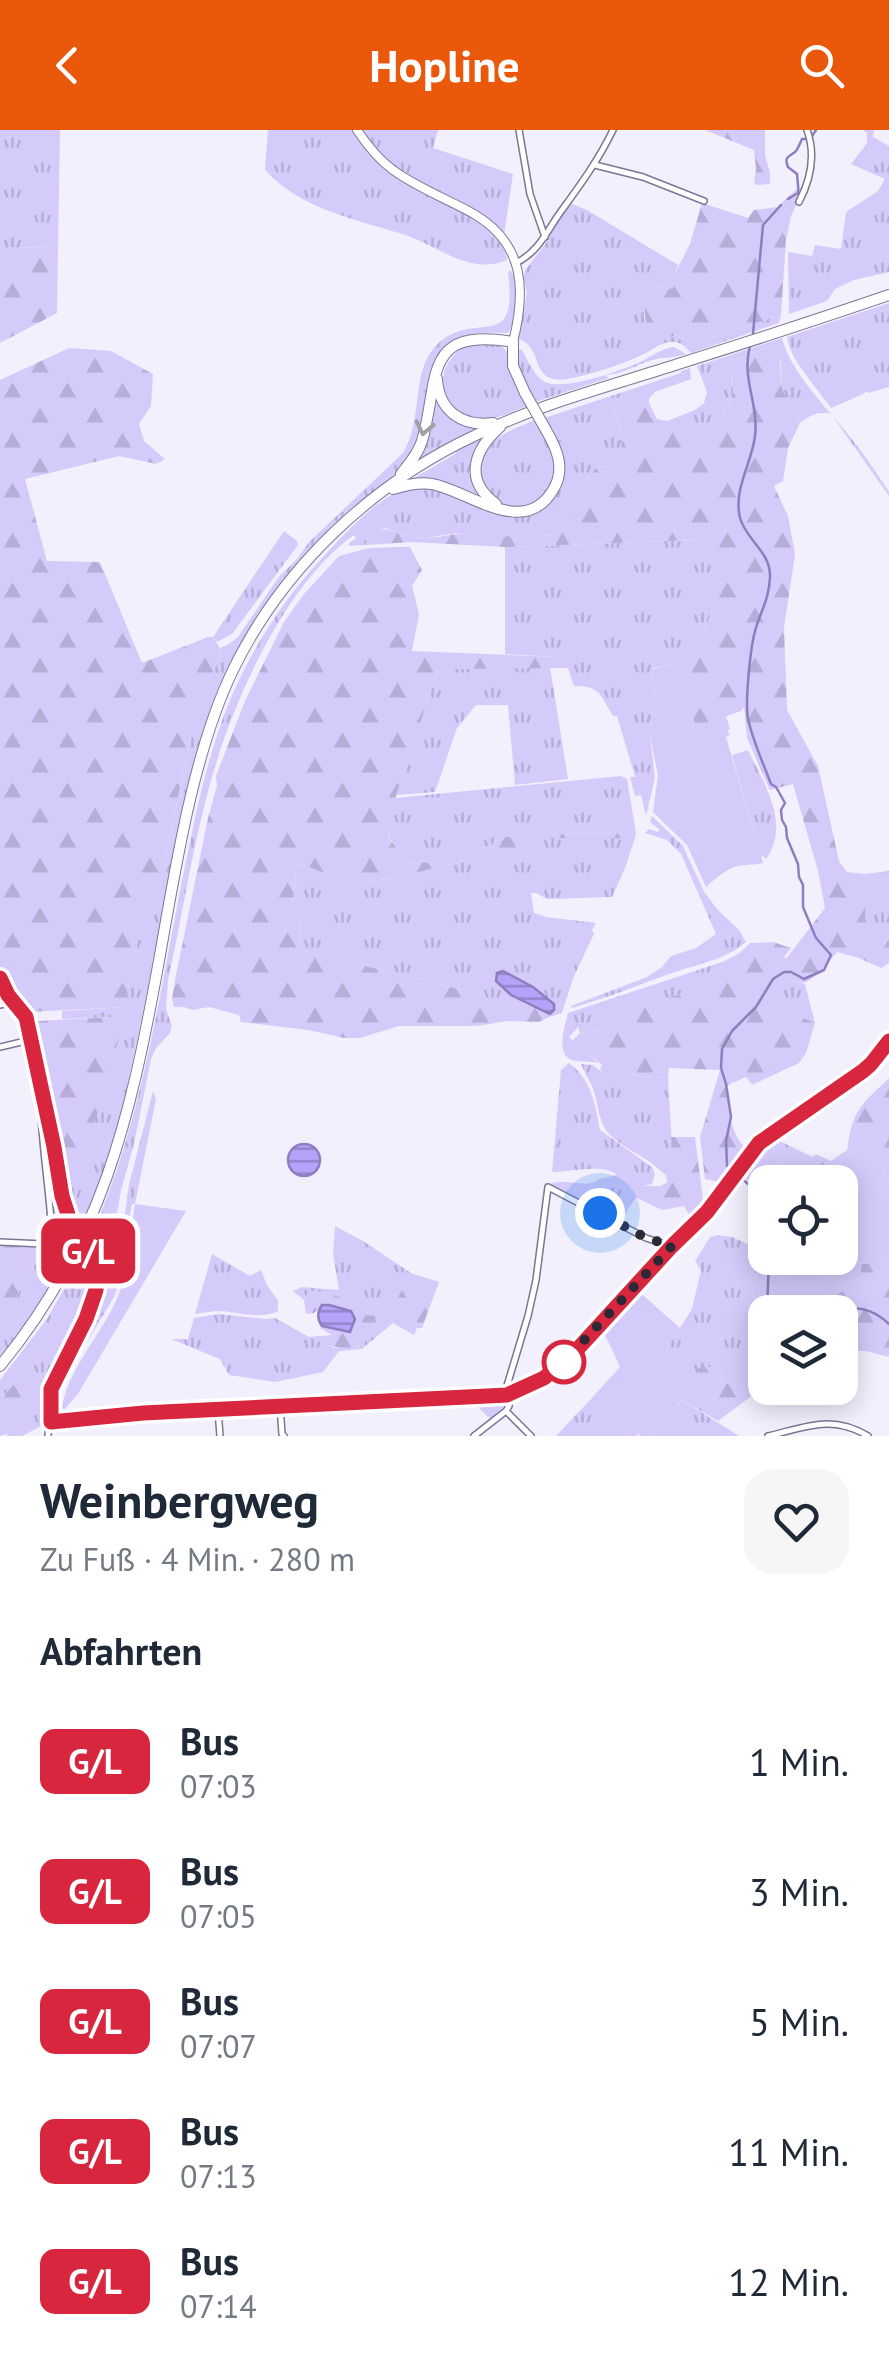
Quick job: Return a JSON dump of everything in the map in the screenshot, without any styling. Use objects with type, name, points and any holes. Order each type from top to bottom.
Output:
[{"type":"highway","points":[[0,1366],[56,1288],[92,1217],[116,1153],[129,1110],[197,777],[222,696],[245,646],[293,576],[330,536],[378,495],[456,444],[509,420],[889,296]]},
{"type":"highway","points":[[378,495],[401,486],[425,483],[507,511],[533,508],[546,500],[555,488],[560,461],[513,366],[513,342],[467,340],[454,346],[440,362],[420,447],[390,486]]},
{"type":"highway","points":[[440,362],[438,390],[451,413],[477,424],[509,420]]},
{"type":"highway","points":[[507,511],[483,494],[475,470],[482,446],[509,420]]},
{"type":"street","points":[[356,130],[394,171],[474,214],[502,238],[516,263],[522,294],[513,342]]},
{"type":"street","points":[[520,130],[530,194],[544,237]]},
{"type":"street","points":[[516,263],[532,254],[595,165],[613,130]]},
{"type":"street","points":[[800,202],[812,165],[808,130]]},
{"type":"street","points":[[595,165],[643,177],[704,201]]},
{"type":"street","points":[[0,978],[26,1017],[62,1196],[72,1227],[96,1268],[96,1290],[86,1319],[51,1389],[48,1436]]},
{"type":"street","points":[[0,1005],[14,1002]]},
{"type":"street","points":[[0,1046],[30,1040]]},
{"type":"street","points":[[51,1422],[143,1413],[507,1395],[544,1378],[574,1353],[707,1212],[759,1143],[863,1071],[889,1041]]},
{"type":"street","points":[[0,1242],[44,1244],[52,1233],[41,1114],[47,1110]]},
{"type":"street","points":[[477,1435],[508,1406],[506,1388],[536,1280],[548,1187],[646,1238],[672,1246]]},
{"type":"street","points":[[280,1406],[284,1436]]},
{"type":"street","points":[[218,1409],[220,1436]]},
{"type":"street","points":[[506,1411],[531,1436]]},
{"type":"street","points":[[768,1436],[826,1423],[846,1426],[868,1436]]},
{"type":"green space","points":[[0,130],[60,130],[58,247],[0,248]]},
{"type":"green space","points":[[268,130],[352,130],[372,154],[490,231],[507,260],[494,264],[468,262],[405,235],[330,212],[295,195],[265,170]]},
{"type":"green space","points":[[360,130],[438,130],[433,148],[513,174],[504,235],[468,206],[398,170]]},
{"type":"green space","points":[[705,130],[765,130],[770,184],[754,183],[754,150]]},
{"type":"green space","points":[[863,130],[874,130],[873,137],[889,146],[889,272],[854,280],[835,289],[827,301],[789,314],[788,252],[812,256],[815,245],[841,249],[846,212],[878,191],[885,179],[851,164],[867,143]]},
{"type":"green space","points":[[806,185],[791,216],[786,240],[781,315],[693,343],[675,335],[656,342],[647,326],[642,293],[646,285],[674,289],[674,275],[690,244],[702,203],[748,218],[754,210],[777,207]]},
{"type":"green space","points":[[570,203],[678,265],[674,289],[647,285],[644,317],[669,336],[693,343],[781,315],[779,323],[691,353],[680,343],[667,342],[595,372],[567,379],[547,376],[532,349],[518,339],[527,293],[523,276]]},
{"type":"green space","points":[[58,247],[57,313],[0,343],[0,248]]},
{"type":"green space","points":[[510,270],[517,285],[518,302],[508,333],[465,336],[444,349],[431,374],[421,431],[410,457],[336,522],[284,579],[254,621],[218,690],[199,748],[122,1111],[100,1183],[80,1230],[64,1188],[51,1108],[55,1113],[110,1017],[62,1019],[62,1011],[124,1007],[147,897],[160,888],[188,747],[204,693],[222,652],[220,648],[238,637],[278,578],[309,542],[403,453],[413,427],[427,359],[449,336],[499,323],[506,315],[510,299]]},
{"type":"green space","points":[[889,303],[889,387],[863,394],[852,377],[818,391],[795,358],[787,337]]},
{"type":"green space","points":[[782,338],[794,366],[831,414],[815,414],[800,423],[782,389],[781,363],[771,346],[731,362],[732,392],[711,432],[690,436],[667,421],[704,403],[707,392],[697,366]]},
{"type":"green space","points":[[479,343],[502,346],[507,352],[509,370],[527,406],[481,420],[465,417],[453,409],[443,384],[445,371],[451,358]]},
{"type":"green space","points":[[770,346],[779,350],[782,389],[800,423],[788,448],[783,481],[774,486],[788,516],[795,554],[784,628],[787,710],[818,766],[839,861],[847,872],[865,874],[865,918],[873,944],[889,940],[889,963],[881,968],[837,952],[821,972],[805,983],[782,978],[765,1001],[815,1023],[799,1063],[752,1085],[746,1077],[726,1086],[733,1129],[748,1152],[727,1184],[705,1179],[700,1137],[720,1070],[669,1068],[668,1078],[603,1073],[602,1065],[572,1041],[580,1033],[601,1031],[633,1008],[724,978],[725,961],[750,943],[773,942],[791,948],[786,959],[825,908],[793,784],[770,790],[747,738],[744,707],[696,727],[655,688],[651,675],[654,669],[683,660],[696,649],[726,567],[716,553],[695,540],[505,547],[412,542],[366,545],[369,533],[381,529],[420,538],[468,533],[526,537],[558,532],[570,523],[578,507],[582,483],[597,467],[617,466],[621,442],[612,401],[636,395],[649,403],[657,419],[690,436],[711,432],[732,393],[731,362]]},
{"type":"green space","points":[[69,348],[111,351],[153,374],[151,406],[139,424],[144,441],[165,459],[156,464],[119,456],[25,479],[47,561],[100,562],[142,663],[208,637],[213,637],[222,652],[204,693],[188,747],[160,888],[147,898],[124,1007],[30,1012],[12,996],[0,973],[0,380]]},
{"type":"green space","points":[[669,348],[686,354],[653,360],[605,375]]},
{"type":"green space","points":[[518,349],[545,382],[565,384],[605,375],[609,378],[535,402],[517,366]]},
{"type":"green space","points":[[690,368],[691,379],[655,392],[649,403],[636,395],[612,401],[621,442],[617,466],[597,467],[582,483],[581,504],[571,524],[559,532],[535,539],[455,533],[427,538],[385,528],[369,533],[366,545],[350,546],[354,535],[329,556],[285,612],[249,679],[212,777],[168,980],[166,1009],[172,1026],[151,1059],[112,1236],[95,1249],[88,1243],[121,1158],[133,1114],[207,770],[230,700],[271,623],[332,547],[391,495],[428,488],[525,514],[562,476],[544,418]]},
{"type":"green space","points":[[852,377],[863,394],[831,408],[818,391]]},
{"type":"green space","points":[[434,390],[438,401],[479,428],[415,463]]},
{"type":"green space","points":[[832,415],[866,458],[889,496]]},
{"type":"green space","points":[[535,420],[554,463],[552,484],[546,494],[531,504],[504,505],[483,483],[481,459],[493,442]]},
{"type":"green space","points":[[487,434],[474,452],[472,467],[487,501],[430,479],[414,478],[458,449]]},
{"type":"green space","points":[[284,531],[298,545],[232,634],[217,642],[213,637]]},
{"type":"green space","points":[[695,540],[716,553],[727,568],[693,654],[680,662],[654,668],[651,675],[655,688],[650,737],[655,778],[646,816],[641,795],[635,796],[630,777],[635,777],[617,716],[613,716],[599,693],[589,687],[574,686],[568,668],[573,666],[556,657],[505,654],[505,547]]},
{"type":"green space","points":[[410,547],[422,570],[412,586],[419,614],[412,651],[556,657],[574,661],[574,666],[438,669],[396,796],[388,837],[409,864],[440,861],[491,845],[500,838],[532,834],[636,833],[635,838],[533,838],[533,844],[390,879],[351,884],[301,864],[296,866],[293,904],[301,910],[300,950],[484,995],[494,1009],[525,1003],[550,1014],[549,1017],[539,1022],[476,1026],[399,1026],[360,1038],[344,1038],[241,1022],[239,1015],[209,1007],[174,1007],[175,980],[216,776],[245,701],[284,622],[339,556],[369,548]]},
{"type":"green space","points":[[550,667],[568,779],[515,785],[508,705],[476,705],[457,728],[435,792],[396,795],[438,669]]},
{"type":"green space","points":[[662,676],[683,681],[696,727],[726,716],[730,735],[726,737],[763,863],[734,867],[706,887],[687,845],[653,812],[658,775],[650,737],[655,688],[659,688]]},
{"type":"green space","points":[[748,750],[776,818],[773,845],[766,859],[761,857],[732,755]]},
{"type":"green space","points":[[621,776],[627,779],[636,833],[500,838],[491,845],[440,861],[408,864],[388,836],[395,798]]},
{"type":"green space","points":[[652,816],[683,846],[704,892],[746,942],[712,960],[572,1008],[647,977],[671,956],[696,948],[716,934],[681,854],[667,840],[645,833],[649,829],[660,830],[650,822]]},
{"type":"green space","points":[[532,838],[635,838],[612,897],[547,899],[531,893],[534,913],[596,923],[562,1013],[549,1017],[555,1008],[533,987],[507,972],[501,984],[525,1003],[494,1009],[484,995],[300,950],[301,910],[293,904],[296,866],[301,864],[351,884],[390,879],[532,844]]},
{"type":"green space","points":[[889,871],[889,940],[873,944],[864,918],[865,874]]},
{"type":"green space","points":[[725,961],[725,978],[633,1008],[601,1031],[580,1033],[578,1027],[569,1037],[598,1063],[572,1060],[564,1052],[562,1039],[568,1013]]},
{"type":"green space","points":[[782,977],[805,984],[815,1023],[764,1002]]},
{"type":"green space","points":[[122,1019],[123,1024],[78,1182],[71,1180],[32,1032],[34,1022],[39,1021]]},
{"type":"green space","points":[[569,1063],[588,1085],[600,1130],[652,1167],[655,1174],[652,1184],[643,1186],[620,1222],[550,1184],[589,1183],[617,1175],[596,1169],[552,1172],[561,1070]]},
{"type":"green space","points":[[581,1064],[593,1065],[603,1073],[668,1078],[672,1145],[662,1172],[608,1133]]},
{"type":"green space","points":[[889,1078],[889,1180],[881,1151],[874,1146],[853,1158],[847,1150],[859,1109]]},
{"type":"green space","points":[[153,1091],[156,1099],[135,1204],[117,1259],[116,1272],[122,1275],[114,1297],[59,1384],[93,1311],[100,1264],[122,1234],[129,1185]]},
{"type":"green space","points":[[44,1116],[66,1222],[58,1225],[56,1232]]},
{"type":"green space","points":[[671,1137],[695,1137],[704,1207],[693,1221],[684,1206],[662,1210],[635,1197],[643,1186],[667,1182],[662,1172]]},
{"type":"green space","points":[[771,1137],[831,1161],[822,1165],[783,1165],[758,1148]]},
{"type":"green space","points":[[873,1145],[881,1151],[889,1180],[889,1261],[862,1264],[859,1283],[836,1295],[770,1295],[774,1275],[858,1275],[858,1165],[822,1165],[847,1150],[853,1158]]},
{"type":"green space","points":[[758,1148],[783,1165],[748,1165],[748,1180],[738,1174]]},
{"type":"green space","points":[[135,1204],[186,1211],[78,1394],[64,1410],[72,1377],[122,1285]]},
{"type":"green space","points":[[335,1226],[411,1273],[389,1316],[393,1323],[362,1349],[339,1351],[323,1372],[275,1382],[229,1375],[220,1359],[171,1339],[188,1339],[194,1318],[218,1314],[275,1318],[335,1348],[359,1346],[365,1315],[323,1293],[309,1291],[304,1300],[293,1291],[302,1287],[339,1290],[333,1254]]},
{"type":"green space","points":[[67,1227],[69,1231],[47,1267],[49,1270],[54,1268],[71,1234],[76,1241],[35,1312],[0,1357],[0,1325],[35,1263],[36,1247],[46,1247],[50,1255],[54,1237]]},
{"type":"green space","points":[[710,1237],[732,1237],[748,1244],[748,1275],[757,1275],[753,1295],[748,1295],[747,1387],[729,1385],[713,1367],[718,1393],[715,1400],[687,1394],[666,1350],[692,1309],[701,1270],[695,1261]]},
{"type":"green space","points":[[0,1244],[36,1247],[35,1263],[0,1325]]},
{"type":"green space","points":[[84,1254],[89,1270],[87,1303],[50,1381],[47,1423],[22,1436],[6,1436],[33,1411],[33,1396],[14,1384],[0,1401],[0,1380],[47,1319]]},
{"type":"green space","points":[[212,1254],[250,1276],[261,1270],[278,1301],[278,1311],[257,1315],[220,1311],[195,1314]]},
{"type":"green space","points":[[889,1261],[889,1357],[858,1351],[858,1295],[835,1295],[852,1275],[858,1275],[861,1264]]},
{"type":"green space","points":[[411,1273],[439,1282],[422,1328],[417,1328],[414,1335],[388,1316]]},
{"type":"green space","points":[[757,1275],[774,1275],[770,1295],[753,1295]]},
{"type":"green space","points":[[636,1289],[680,1328],[666,1350],[687,1394],[649,1436],[630,1436],[591,1399],[620,1367],[601,1326]]},
{"type":"green space","points":[[308,1291],[340,1297],[365,1315],[375,1316],[369,1338],[356,1346],[340,1348],[309,1337],[332,1335],[322,1326],[344,1332],[322,1306],[306,1314],[304,1300]]},
{"type":"green space","points":[[702,1366],[713,1367],[729,1385],[747,1387],[748,1382],[748,1399],[718,1421],[682,1400],[687,1394],[715,1400],[718,1392],[697,1370]]},
{"type":"green space","points":[[22,1381],[33,1396],[33,1411],[11,1433],[0,1436],[0,1401],[14,1384]]},
{"type":"green space","points":[[500,1398],[506,1404],[487,1423],[490,1416],[475,1401],[303,1409]]},
{"type":"green space","points":[[591,1399],[630,1436],[556,1436]]},
{"type":"green space","points":[[682,1400],[739,1436],[649,1436]]},
{"type":"shaded area","points":[[503,971],[533,987],[554,1004],[554,1010],[550,1014],[511,995],[496,981],[497,973]]},
{"type":"shaded area","points":[[304,1144],[315,1149],[320,1160],[315,1171],[304,1176],[293,1171],[288,1160],[293,1149]]},
{"type":"shaded area","points":[[322,1305],[351,1311],[355,1319],[350,1332],[322,1326],[318,1316]]},
{"type":"waterway","points":[[812,136],[816,130]]},
{"type":"waterway","points":[[788,199],[798,189],[797,174],[788,167],[787,159],[806,139]]},
{"type":"waterway","points":[[753,334],[763,225],[781,205]]},
{"type":"waterway","points":[[748,1184],[727,1166],[726,1141],[731,1117],[721,1068],[722,1049],[773,979],[791,972],[804,979],[824,970],[831,955],[816,938],[803,907],[798,864],[782,820],[785,803],[771,784],[748,719],[752,643],[770,577],[767,560],[743,526],[739,507],[755,436],[748,369],[750,346]]},
{"type":"waterway","points":[[768,1275],[768,1295]]},
{"type":"waterway","points":[[858,1309],[876,1314],[889,1324]]},
{"type":"bus line","name":"G/L","points":[[0,978],[26,1017],[66,1212],[96,1268],[96,1290],[86,1319],[51,1389],[51,1422],[143,1413],[507,1395],[524,1388],[544,1378],[574,1353],[707,1212],[759,1143],[863,1071],[889,1041]]},
{"type":"route","points":[[564,1362],[672,1246],[646,1238],[600,1213]]}]
